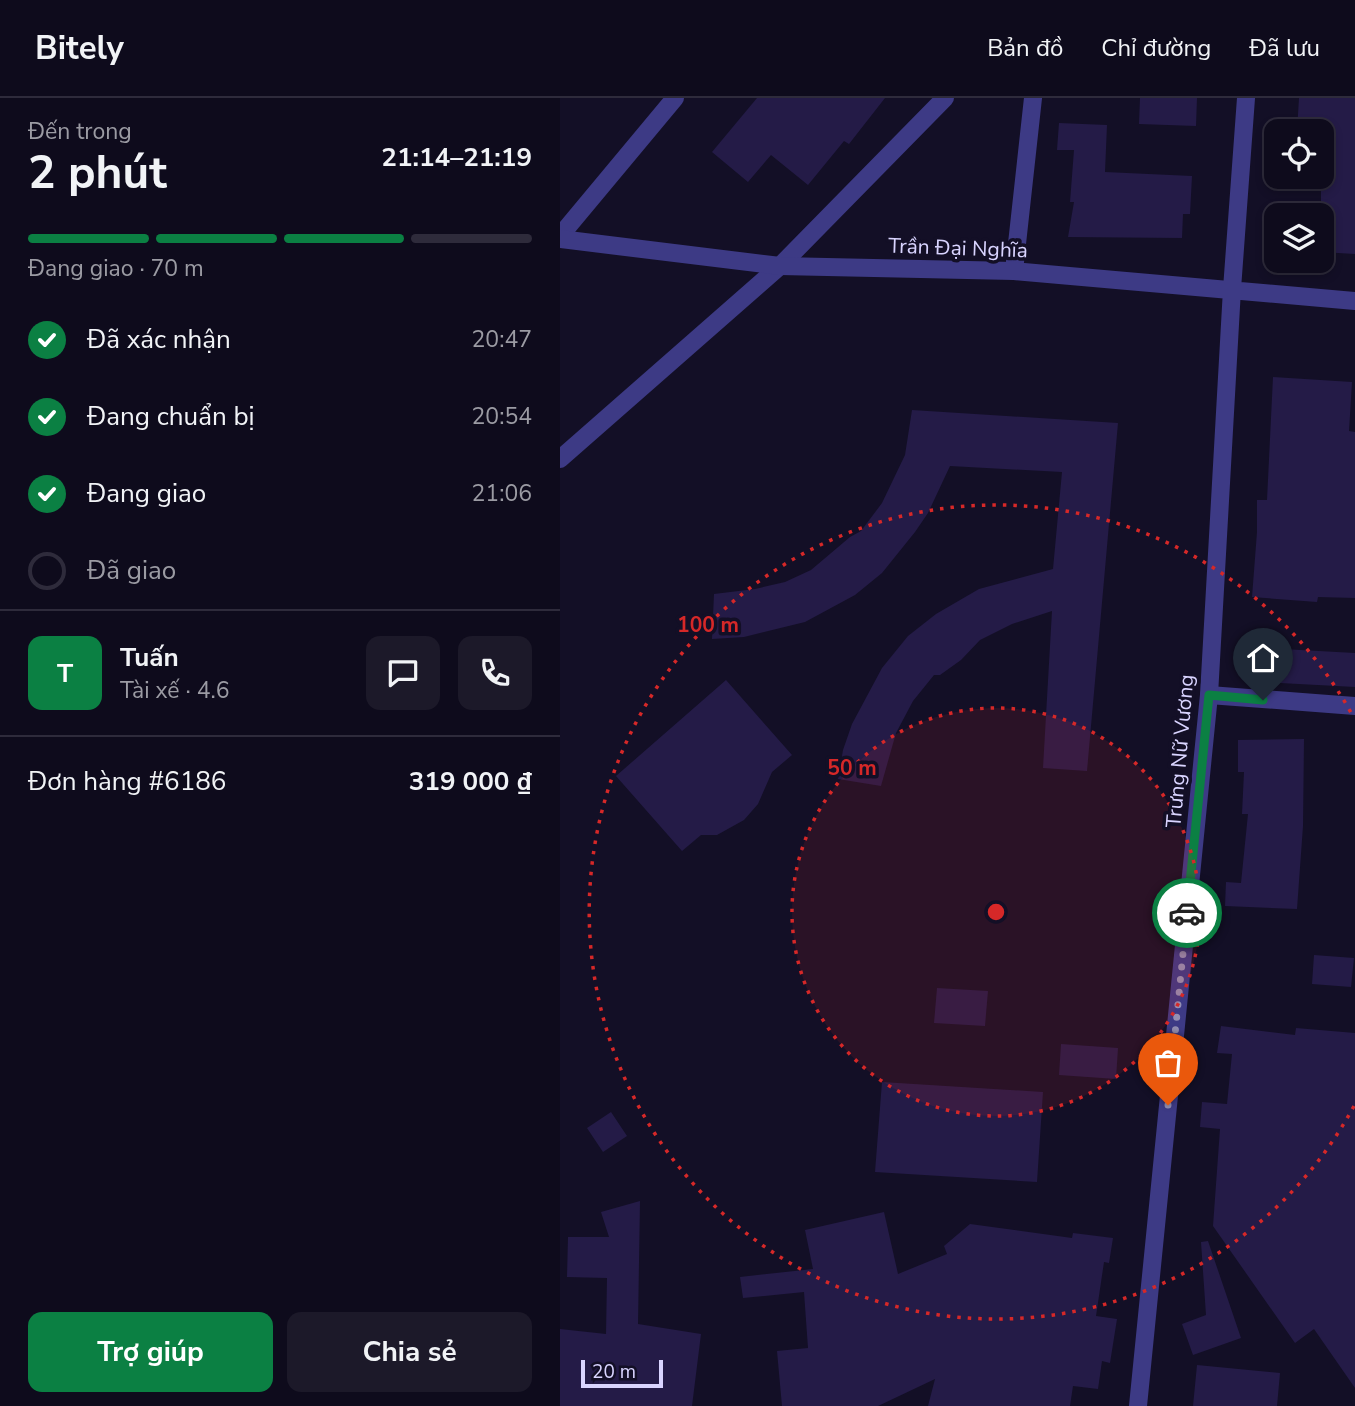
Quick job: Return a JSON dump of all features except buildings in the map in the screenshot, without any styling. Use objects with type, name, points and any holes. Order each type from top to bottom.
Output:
[{"type":"street","points":[[560,237],[675,98]]},
{"type":"street","points":[[560,459],[780,266],[945,98]]},
{"type":"street","points":[[1014,271],[1032,98]]},
{"type":"street","name":"Trưng Nữ Vương","points":[[1138,1406],[1209,695],[1232,289],[1246,98]]},
{"type":"street","name":"Trần Đại Nghĩa","points":[[560,237],[780,266],[1014,271],[1355,300]]},
{"type":"street","points":[[1209,695],[1355,706]]},
{"type":"way so far","points":[[1168,1105],[1187,913]]},
{"type":"route","points":[[1187,913],[1209,695],[1263,700]]}]
